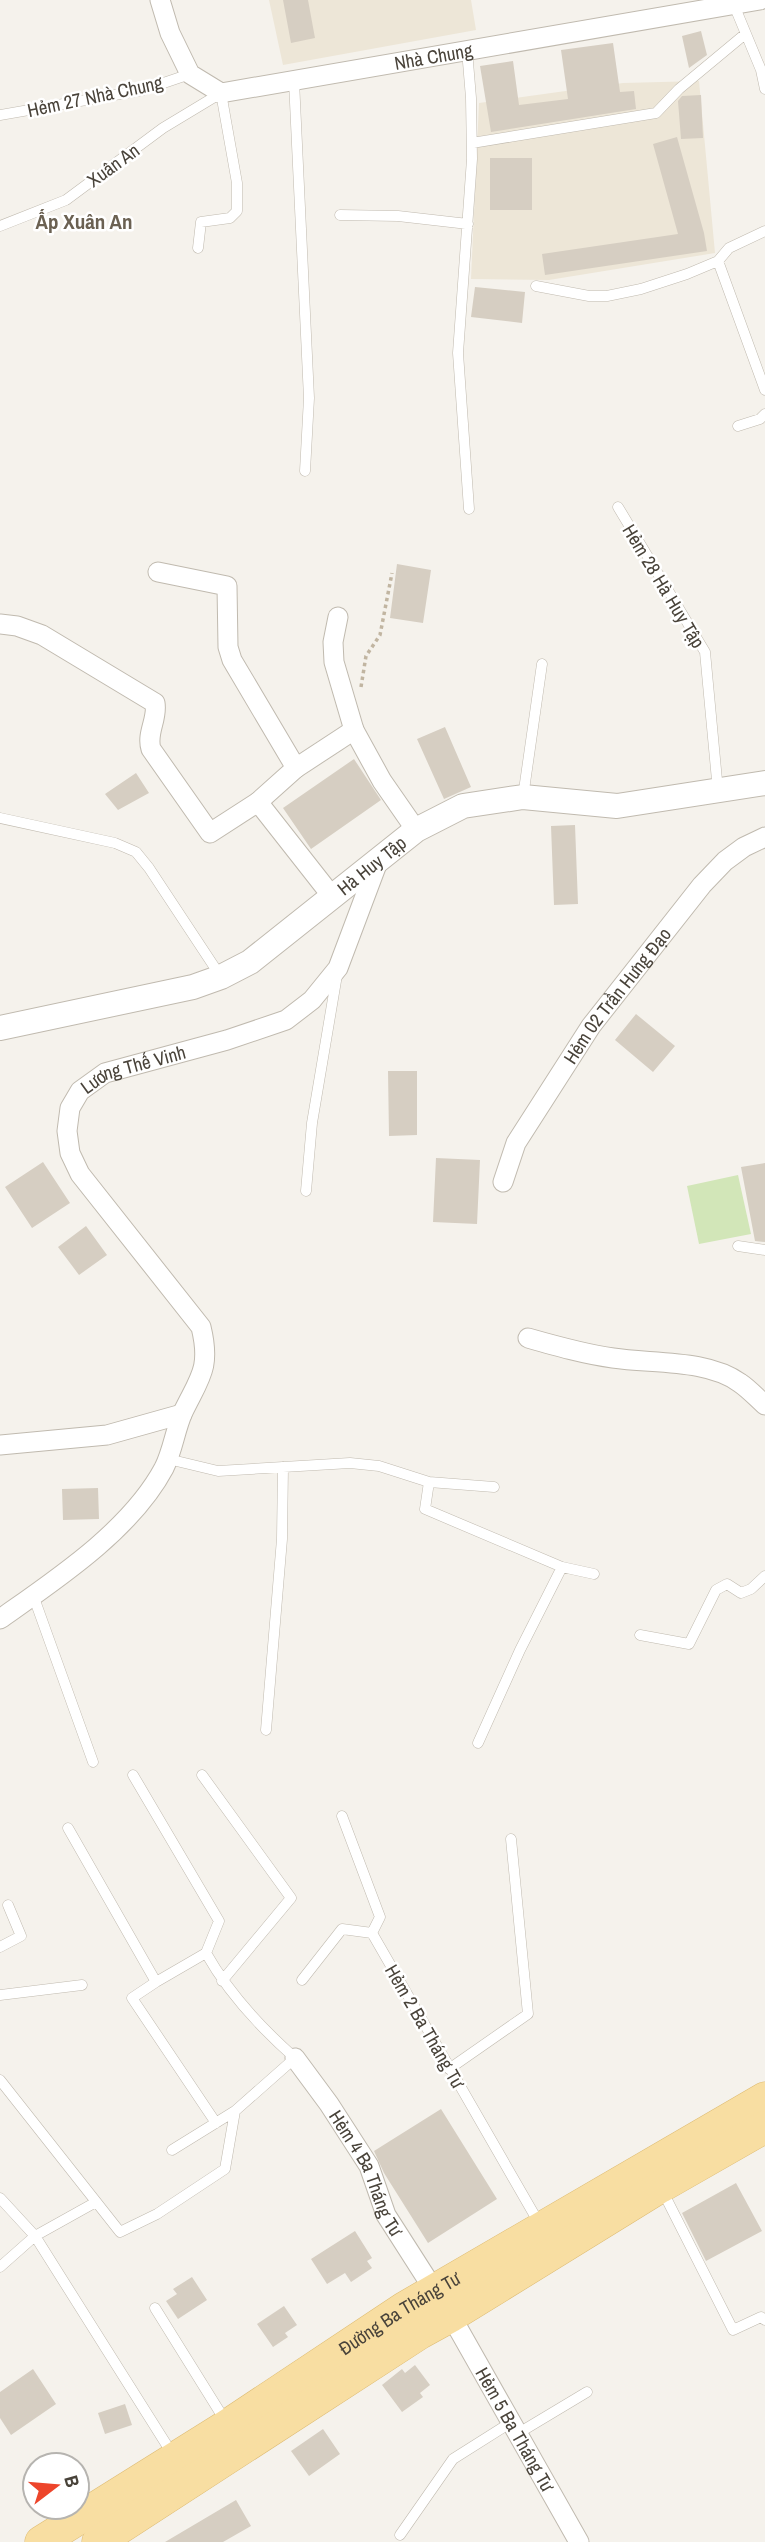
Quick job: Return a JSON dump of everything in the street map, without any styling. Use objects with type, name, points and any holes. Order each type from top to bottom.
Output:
[{"type":"main road","name":"Đường Ba Tháng Tư","points":[[98,2542],[412,2320],[434,2290],[765,2098]]},
{"type":"main road","name":"Đường Ba Tháng Tư","points":[[41,2542],[228,2425],[412,2320],[451,2316],[660,2187],[765,2127]]},
{"type":"street","points":[[160,0],[170,33],[190,74],[222,93]]},
{"type":"street","name":"Nhà Chung","points":[[222,93],[760,0]]},
{"type":"street","points":[[158,572],[227,586],[228,647],[232,660],[296,768]]},
{"type":"street","points":[[338,617],[333,642],[334,663],[354,730],[382,781],[416,830]]},
{"type":"street","points":[[0,624],[17,626],[42,635],[155,703],[156,715],[149,737],[151,749],[210,833],[258,802],[296,768],[354,730]]},
{"type":"street","name":"Hà Huy Tập","points":[[0,1028],[193,987],[221,977],[270,948],[331,895],[416,830],[463,806],[523,797],[617,806],[765,783]]},
{"type":"street","points":[[258,802],[331,895]]},
{"type":"street","name":"Hẻm 02 Trần Hưng Đạo","points":[[503,1182],[516,1143],[591,1026],[702,885],[725,860],[744,846],[765,837]]},
{"type":"street","name":"Lương Thế Vinh","points":[[3,1617],[120,1528],[144,1499],[168,1459],[182,1414],[200,1380],[207,1351],[201,1327],[80,1174],[70,1153],[66,1131],[70,1108],[80,1091],[105,1073],[226,1040],[286,1020],[312,1000],[338,968],[379,859]]},
{"type":"street","points":[[528,1338],[575,1352],[617,1359],[680,1363],[704,1369],[739,1382],[765,1405]]},
{"type":"street","points":[[0,1445],[107,1435],[182,1414]]},
{"type":"street","name":"Hẻm 4 Ba Tháng Tư","points":[[295,2058],[369,2166],[386,2215],[434,2290]]},
{"type":"street","name":"Hẻm 5 Ba Tháng Tư","points":[[451,2316],[579,2542]]},
{"type":"lane","points":[[734,5],[744,35],[761,70],[765,89]]},
{"type":"lane","points":[[472,143],[656,113],[679,89],[744,35]]},
{"type":"lane","points":[[467,50],[472,143],[458,353],[469,509]]},
{"type":"lane","name":"Hẻm 27 Nhà Chung","points":[[0,115],[143,90],[190,74]]},
{"type":"lane","points":[[295,81],[309,398],[305,471]]},
{"type":"lane","points":[[198,248],[201,222],[230,218],[237,211],[237,183],[222,93]]},
{"type":"lane","name":"Xuân An","points":[[0,226],[66,200],[163,128],[222,93]]},
{"type":"lane","points":[[340,215],[398,216],[468,224]]},
{"type":"lane","points":[[536,286],[566,293],[607,296],[641,289],[718,261],[729,248],[765,231]]},
{"type":"lane","points":[[718,261],[765,390]]},
{"type":"lane","points":[[738,426],[760,419],[765,414]]},
{"type":"lane","name":"Hẻm 28 Hà Huy Tập","points":[[618,507],[705,652],[718,792]]},
{"type":"lane","points":[[523,797],[542,664]]},
{"type":"lane","points":[[0,818],[115,843],[136,852],[221,977]]},
{"type":"lane","points":[[306,1191],[312,1123],[338,968]]},
{"type":"lane","points":[[738,1246],[765,1250]]},
{"type":"lane","points":[[168,1459],[218,1471],[350,1463],[379,1466],[429,1482],[494,1487]]},
{"type":"lane","points":[[266,1730],[282,1539],[283,1467]]},
{"type":"lane","points":[[429,1482],[425,1509],[562,1567],[594,1574]]},
{"type":"lane","points":[[478,1743],[520,1650],[562,1567]]},
{"type":"lane","points":[[640,1635],[689,1644],[716,1590],[727,1584],[741,1593],[751,1589],[765,1576]]},
{"type":"lane","points":[[33,1595],[93,1762]]},
{"type":"lane","points":[[132,1775],[219,1921],[206,1953],[132,1998],[216,2123]]},
{"type":"lane","points":[[202,1775],[291,1898],[222,1981]]},
{"type":"lane","points":[[302,1980],[342,1929],[372,1933],[380,1917],[342,1816]]},
{"type":"lane","points":[[68,1828],[156,1982]]},
{"type":"lane","points":[[449,2069],[528,2014],[511,1839]]},
{"type":"lane","points":[[0,1947],[21,1936],[8,1905]]},
{"type":"lane","name":"Hẻm 2 Ba Tháng Tư","points":[[372,1933],[542,2229]]},
{"type":"lane","points":[[172,2150],[235,2111],[295,2058],[264,2031],[222,1981],[206,1953]]},
{"type":"lane","points":[[0,1995],[82,1985]]},
{"type":"lane","points":[[0,2080],[120,2232],[169,2206],[225,2169],[235,2111]]},
{"type":"lane","points":[[660,2187],[733,2330],[761,2317],[765,2320]]},
{"type":"lane","points":[[0,2198],[35,2236],[175,2459]]},
{"type":"lane","points":[[0,2267],[35,2236],[96,2202]]},
{"type":"lane","points":[[155,2308],[228,2425]]},
{"type":"lane","points":[[400,2535],[453,2459],[587,2392]]},
{"type":"path","points":[[360,693],[366,656],[380,635],[392,573]]},
{"type":"shaded area","points":[[269,0],[471,0],[476,30],[283,65]]},
{"type":"shaded area","points":[[699,81],[715,253],[549,280],[471,279],[479,103],[623,83]]},
{"type":"green space","points":[[738,1175],[751,1234],[699,1244],[687,1186]]},
{"type":"building","points":[[283,0],[308,0],[315,38],[291,43]]},
{"type":"building","points":[[701,31],[707,55],[689,68],[682,36]]},
{"type":"building","points":[[613,43],[620,92],[634,91],[636,109],[491,132],[480,66],[513,61],[519,105],[568,99],[561,50]]},
{"type":"building","points":[[701,95],[703,138],[681,139],[678,101],[682,96]]},
{"type":"building","points":[[677,137],[707,251],[545,275],[542,254],[678,234],[653,144]]},
{"type":"building","points":[[490,158],[532,158],[532,210],[490,210]]},
{"type":"building","points":[[475,287],[525,292],[522,323],[471,317]]},
{"type":"building","points":[[397,564],[431,570],[423,623],[390,618]]},
{"type":"building","points":[[445,727],[471,787],[444,799],[417,739]]},
{"type":"building","points":[[354,759],[381,800],[311,849],[283,808]]},
{"type":"building","points":[[136,773],[149,793],[118,810],[105,794]]},
{"type":"building","points":[[575,825],[578,904],[554,905],[551,826]]},
{"type":"building","points":[[636,1014],[675,1046],[653,1072],[615,1040]]},
{"type":"building","points":[[388,1071],[417,1071],[417,1135],[389,1136]]},
{"type":"building","points":[[436,1158],[480,1160],[477,1224],[433,1222]]},
{"type":"building","points":[[43,1162],[70,1203],[32,1228],[5,1187]]},
{"type":"building","points":[[765,1163],[765,1242],[755,1241],[741,1167]]},
{"type":"building","points":[[86,1226],[107,1255],[79,1275],[58,1247]]},
{"type":"building","points":[[98,1488],[99,1519],[63,1520],[62,1489]]},
{"type":"building","points":[[441,2109],[497,2199],[428,2243],[384,2173],[374,2151]]},
{"type":"building","points":[[736,2183],[762,2231],[706,2261],[682,2213]]},
{"type":"building","points":[[355,2231],[372,2258],[367,2261],[372,2268],[351,2282],[345,2273],[327,2284],[311,2259]]},
{"type":"building","points":[[192,2277],[207,2300],[178,2319],[166,2301],[177,2294],[173,2289]]},
{"type":"building","points":[[284,2306],[297,2325],[285,2333],[288,2337],[273,2347],[257,2324]]},
{"type":"building","points":[[415,2365],[430,2385],[420,2393],[423,2397],[402,2412],[382,2385],[402,2369],[405,2373]]},
{"type":"building","points":[[33,2369],[56,2404],[11,2435],[0,2418],[0,2392]]},
{"type":"building","points":[[125,2404],[132,2425],[105,2434],[98,2413]]},
{"type":"building","points":[[323,2429],[340,2454],[309,2476],[291,2451]]},
{"type":"building","points":[[236,2500],[251,2526],[223,2542],[165,2542]]},
{"type":"district","name":"Ấp Xuân An","points":[[84,222]]}]
